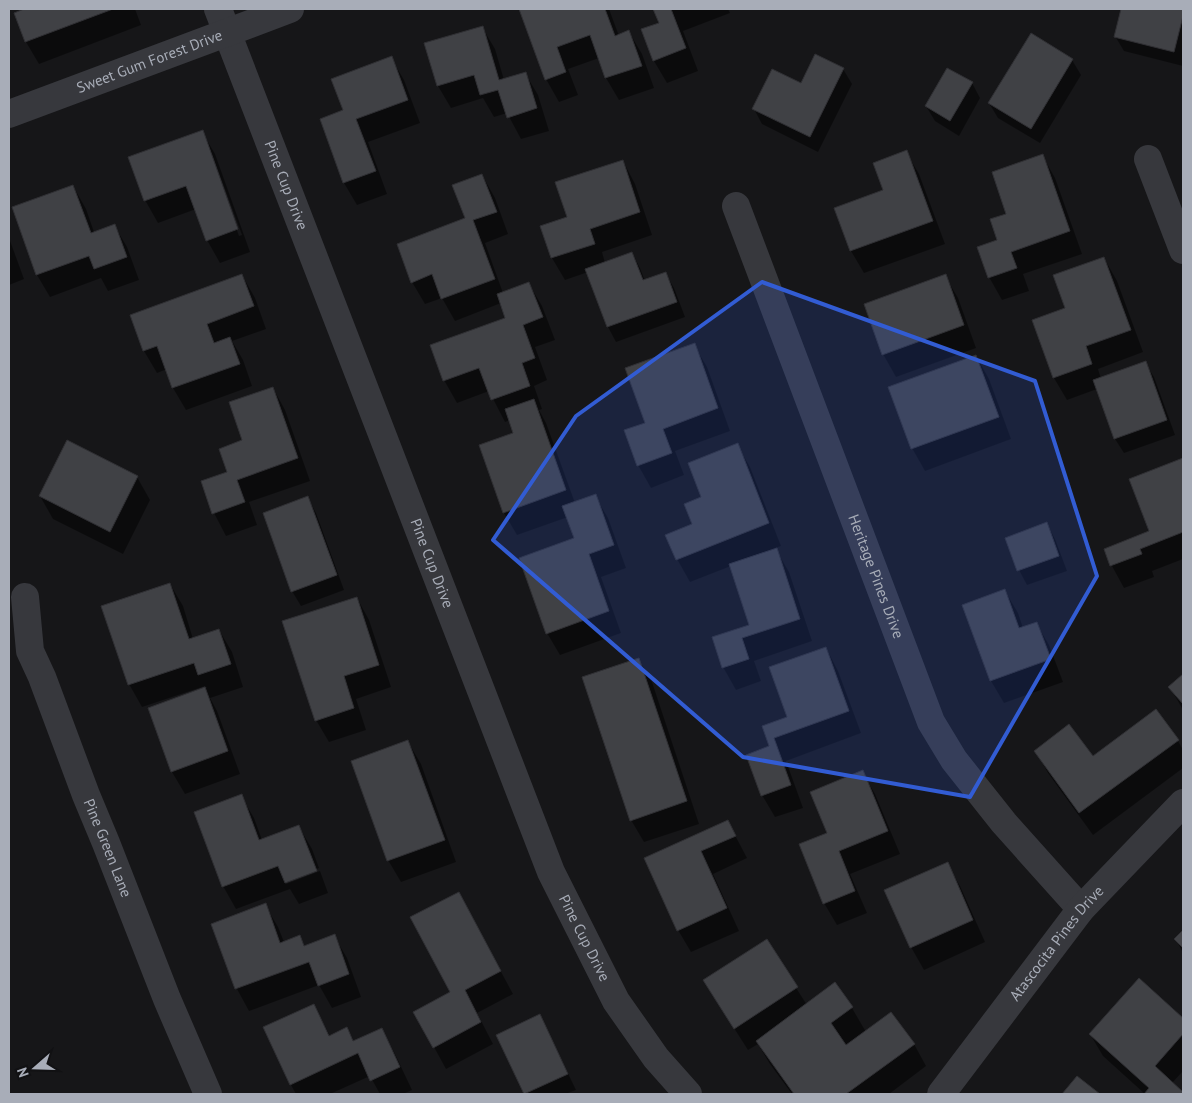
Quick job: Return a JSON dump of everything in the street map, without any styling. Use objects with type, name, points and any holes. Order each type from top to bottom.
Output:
[{"type":"street","name":"Sweet Gum Forest Drive","points":[[9,114],[222,21],[290,9]]},
{"type":"street","name":"Pine Cup Drive","points":[[222,21],[551,872],[616,1001],[656,1058],[688,1094]]},
{"type":"street","points":[[1148,159],[1183,250]]},
{"type":"street","name":"Heritage Pines Drive","points":[[736,206],[931,722],[954,760],[1004,823],[1081,910]]},
{"type":"street","name":"Pine Green Lane","points":[[25,597],[30,651],[42,677],[86,795],[167,999],[208,1094]]},
{"type":"street","name":"Atascocita Pines Drive","points":[[941,1094],[1081,910],[1183,803]]},
{"type":"highlighted area","points":[[762,282],[1035,381],[1097,576],[970,797],[743,757],[493,540],[576,416]]},
{"type":"building","points":[[24,9],[113,9],[25,42],[14,13]]},
{"type":"building","points":[[519,9],[605,9],[615,36],[629,30],[642,66],[605,78],[590,35],[557,47],[566,72],[545,80]]},
{"type":"building","points":[[653,9],[671,9],[686,48],[653,61],[641,29],[659,23]]},
{"type":"building","points":[[1121,9],[1183,9],[1174,52],[1114,37]]},
{"type":"building","points":[[483,26],[499,80],[526,72],[537,108],[507,118],[498,90],[480,95],[474,75],[437,86],[424,43]]},
{"type":"building","points":[[1031,33],[1073,59],[1031,129],[988,103]]},
{"type":"building","points":[[815,54],[844,68],[810,137],[752,109],[772,69],[801,83]]},
{"type":"building","points":[[392,56],[408,100],[356,119],[376,171],[343,183],[320,119],[343,110],[331,79]]},
{"type":"building","points":[[947,68],[973,82],[950,121],[925,106]]},
{"type":"building","points":[[203,130],[238,229],[206,241],[186,186],[144,201],[128,157]]},
{"type":"building","points":[[907,150],[933,221],[850,251],[834,208],[883,190],[873,163]]},
{"type":"building","points":[[1043,154],[1070,231],[1011,252],[1017,268],[988,278],[977,247],[997,240],[990,219],[1006,214],[992,172]]},
{"type":"building","points":[[623,160],[640,212],[590,229],[595,244],[551,258],[540,226],[567,217],[555,182]]},
{"type":"building","points":[[482,174],[497,212],[473,220],[495,279],[441,299],[432,274],[411,283],[397,244],[465,218],[452,185]]},
{"type":"building","points":[[73,185],[91,233],[115,224],[127,257],[94,269],[89,256],[36,275],[12,207]]},
{"type":"building","points":[[632,252],[643,280],[666,272],[677,302],[607,327],[585,269]]},
{"type":"building","points":[[1104,257],[1131,330],[1086,346],[1092,364],[1053,378],[1032,320],[1065,308],[1053,275]]},
{"type":"building","points":[[242,274],[254,306],[207,324],[214,343],[230,337],[240,364],[172,388],[157,346],[143,351],[130,315]]},
{"type":"building","points":[[946,274],[964,325],[882,355],[864,304]]},
{"type":"building","points":[[529,282],[543,317],[523,325],[535,358],[522,363],[530,386],[491,400],[479,368],[443,381],[430,345],[505,318],[497,294]]},
{"type":"building","points":[[695,343],[718,408],[663,429],[672,453],[637,466],[624,430],[645,423],[625,368]]},
{"type":"building","points":[[976,355],[999,417],[911,449],[888,387]]},
{"type":"building","points":[[1146,361],[1167,420],[1114,439],[1093,380]]},
{"type":"building","points":[[273,387],[298,458],[237,480],[245,502],[212,514],[201,481],[227,472],[219,449],[242,440],[229,402]]},
{"type":"building","points":[[534,399],[566,490],[503,513],[479,445],[513,433],[505,409]]},
{"type":"building","points":[[67,440],[138,476],[110,532],[39,496]]},
{"type":"building","points":[[738,443],[769,523],[676,560],[665,535],[692,524],[684,504],[701,497],[688,463]]},
{"type":"building","points":[[1183,458],[1183,532],[1140,549],[1142,554],[1110,566],[1104,549],[1149,531],[1129,479]]},
{"type":"building","points":[[596,494],[614,545],[589,554],[609,611],[546,634],[519,558],[574,538],[562,506]]},
{"type":"building","points":[[308,496],[337,575],[291,592],[263,513]]},
{"type":"building","points":[[1047,522],[1059,556],[1017,571],[1005,538]]},
{"type":"building","points":[[777,548],[800,619],[742,638],[749,659],[722,668],[712,637],[749,625],[729,564]]},
{"type":"building","points":[[170,583],[189,639],[219,629],[231,664],[198,675],[194,663],[128,685],[101,606]]},
{"type":"building","points":[[1005,589],[1019,628],[1037,622],[1051,659],[990,681],[962,605]]},
{"type":"building","points":[[357,597],[379,665],[344,676],[354,708],[315,721],[282,621]]},
{"type":"building","points":[[826,647],[849,711],[774,738],[791,785],[761,796],[746,755],[769,746],[762,726],[787,717],[769,667]]},
{"type":"building","points":[[639,658],[687,801],[630,821],[582,677]]},
{"type":"building","points":[[1183,674],[1183,704],[1168,687]]},
{"type":"building","points":[[205,687],[228,751],[171,772],[148,708]]},
{"type":"building","points":[[1156,709],[1179,740],[1079,813],[1034,751],[1069,724],[1093,756]]},
{"type":"building","points":[[408,740],[445,840],[387,861],[351,761]]},
{"type":"building","points":[[863,770],[888,831],[839,851],[855,891],[823,904],[799,844],[827,833],[810,792]]},
{"type":"building","points":[[242,794],[259,840],[299,825],[317,871],[285,883],[278,866],[222,887],[194,812]]},
{"type":"building","points":[[728,820],[736,836],[701,851],[727,908],[677,931],[644,858]]},
{"type":"building","points":[[948,862],[973,920],[910,948],[884,890]]},
{"type":"building","points":[[459,892],[501,971],[465,990],[481,1022],[433,1048],[413,1012],[450,992],[410,917]]},
{"type":"building","points":[[266,903],[280,943],[300,935],[304,946],[335,934],[349,974],[318,986],[309,962],[235,989],[211,924]]},
{"type":"building","points":[[1183,930],[1183,948],[1174,939]]},
{"type":"building","points":[[767,939],[798,987],[734,1029],[703,980]]},
{"type":"building","points":[[1139,978],[1183,1018],[1183,1034],[1155,1066],[1183,1094],[1144,1094],[1149,1088],[1089,1034]]},
{"type":"building","points":[[835,982],[853,1007],[831,1023],[846,1045],[891,1012],[915,1044],[846,1094],[794,1094],[756,1041]]},
{"type":"building","points":[[314,1004],[329,1036],[347,1027],[353,1041],[382,1028],[400,1067],[370,1081],[358,1053],[290,1085],[263,1027]]},
{"type":"building","points":[[540,1014],[568,1074],[524,1094],[496,1035]]},
{"type":"building","points":[[1077,1076],[1100,1094],[1062,1094]]}]
